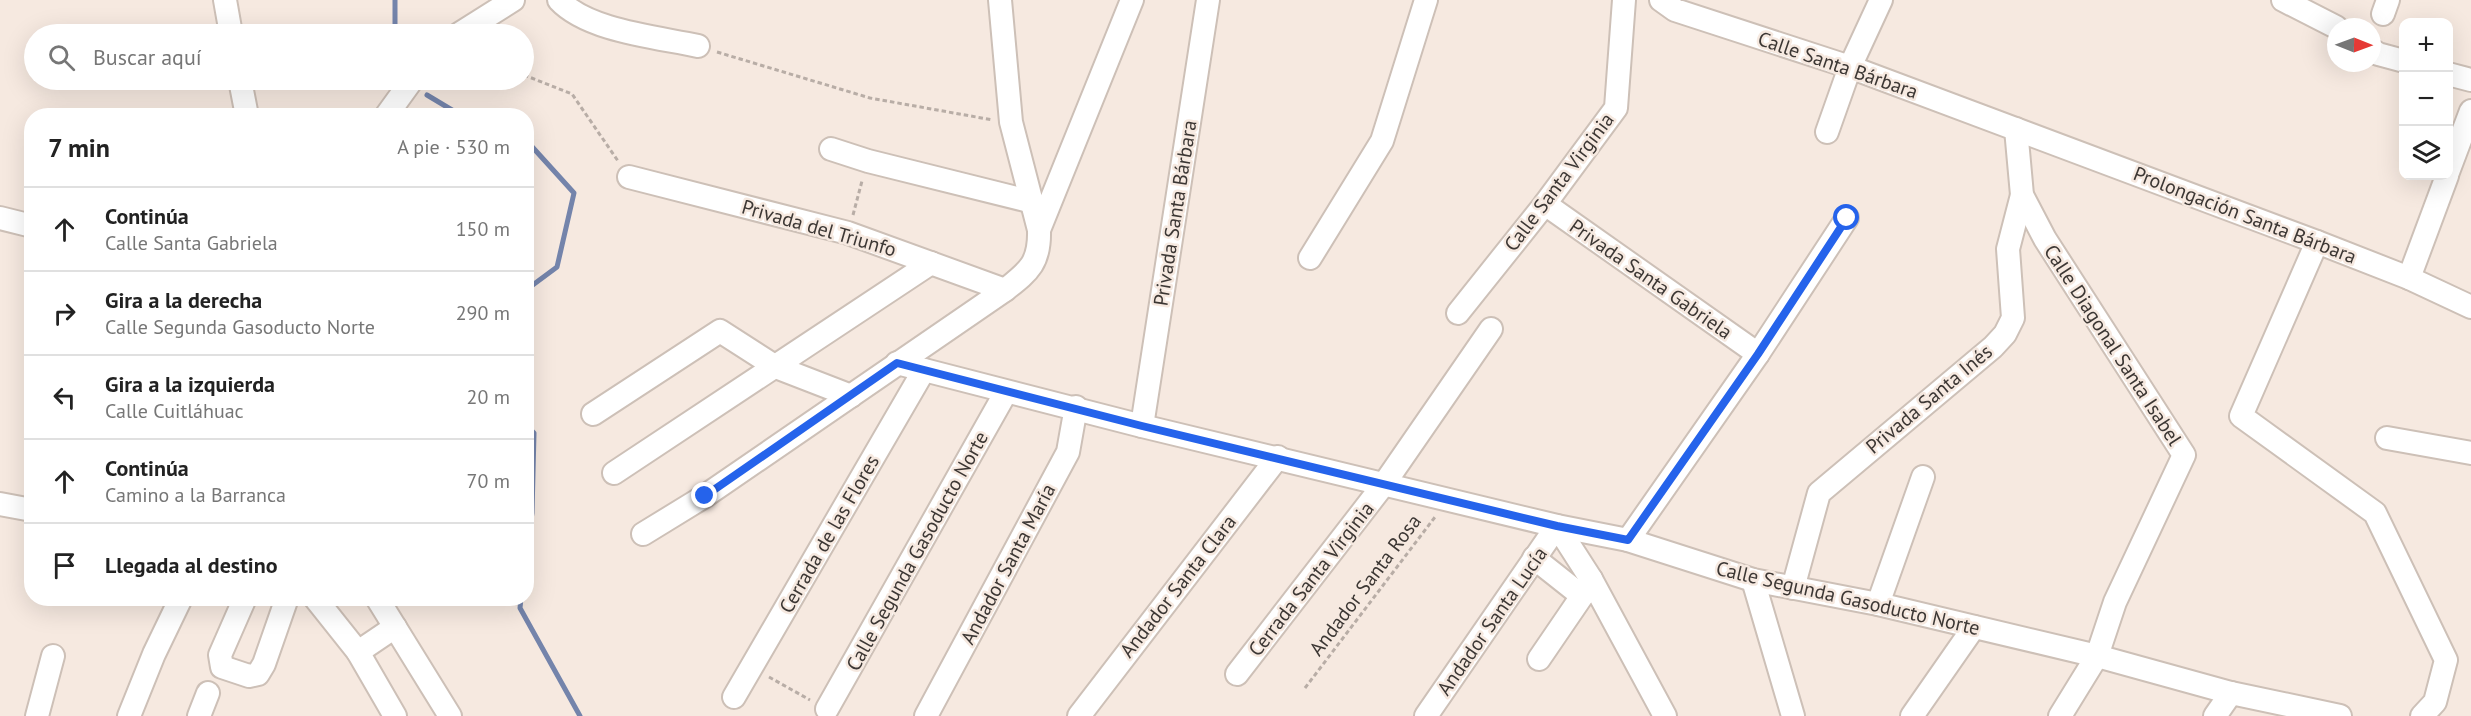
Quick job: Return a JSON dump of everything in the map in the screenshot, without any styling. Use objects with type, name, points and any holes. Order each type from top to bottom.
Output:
[{"type":"street","points":[[225,0],[229,24]]},
{"type":"street","points":[[475,24],[513,0]]},
{"type":"street","points":[[559,0],[570,11],[588,21],[698,46]]},
{"type":"street","points":[[1039,230],[1132,0]]},
{"type":"street","name":"Privada Santa Bárbara","points":[[1142,426],[1208,0]]},
{"type":"street","points":[[1311,258],[1382,141],[1426,0]]},
{"type":"street","name":"Calle Santa Virginia","points":[[1458,313],[1545,204],[1616,108],[1624,0]]},
{"type":"street","points":[[1827,132],[1850,67],[1881,0]]},
{"type":"street","points":[[2283,0],[2327,22]]},
{"type":"street","points":[[643,534],[705,496],[1005,290],[1029,271],[1037,258],[1040,245],[1039,230],[1011,123],[996,1]]},
{"type":"street","name":"Calle Santa Bárbara","points":[[1673,3],[2016,129]]},
{"type":"street","points":[[2381,53],[2399,60]]},
{"type":"street","points":[[2453,75],[2471,80]]},
{"type":"street","points":[[242,90],[245,108]]},
{"type":"street","points":[[392,108],[405,90]]},
{"type":"street","points":[[2453,160],[2471,111]]},
{"type":"street","name":"Calle Diagonal Santa Isabel","points":[[2016,129],[2022,195],[2045,239],[2184,455],[2115,602],[2097,656]]},
{"type":"street","name":"Prolongación Santa Bárbara","points":[[2016,129],[2317,242],[2409,278],[2471,307]]},
{"type":"street","points":[[831,149],[868,161],[1033,202]]},
{"type":"street","name":"Privada del Triunfo","points":[[629,177],[848,233],[1005,290]]},
{"type":"street","points":[[2409,278],[2446,180]]},
{"type":"street","name":"Privada Santa Inés","points":[[1793,588],[1819,493],[1993,347],[2005,333],[2013,318],[2008,249],[2022,195]]},
{"type":"street","name":"Privada Santa Gabriela","points":[[1545,204],[1758,354]]},
{"type":"street","points":[[0,218],[24,224]]},
{"type":"street","points":[[1628,540],[1758,354],[1847,218]]},
{"type":"street","points":[[2317,242],[2241,416],[2375,513],[2446,660],[2435,702],[2422,716]]},
{"type":"street","points":[[614,472],[931,263]]},
{"type":"street","points":[[1384,484],[1491,329]]},
{"type":"street","points":[[593,414],[720,331],[776,367],[851,396]]},
{"type":"street","name":"Calle Segunda Gasoducto Norte","points":[[897,363],[1006,392],[1076,407],[1142,426],[1557,526],[1628,540],[1753,580],[1878,604],[2097,656],[2231,693],[2340,716]]},
{"type":"street","name":"Cerrada de las Flores","points":[[734,697],[924,370]]},
{"type":"street","name":"Calle Segunda Gasoducto Norte","points":[[827,710],[1006,392]]},
{"type":"street","name":"Andador Santa María","points":[[926,716],[1068,452],[1076,407]]},
{"type":"street","points":[[2387,438],[2471,453]]},
{"type":"street","name":"Andador Santa Clara","points":[[1079,716],[1278,457]]},
{"type":"street","points":[[1878,604],[1923,477]]},
{"type":"street","name":"Cerrada Santa Virginia","points":[[1237,674],[1384,484]]},
{"type":"street","points":[[0,504],[24,508]]},
{"type":"street","points":[[1557,526],[1587,587],[1665,716]]},
{"type":"street","name":"Andador Santa Lucía","points":[[1426,716],[1557,526]]},
{"type":"street","points":[[1534,558],[1587,587]]},
{"type":"street","points":[[1753,580],[1793,716]]},
{"type":"street","points":[[1539,659],[1587,587]]},
{"type":"street","points":[[129,716],[154,654],[177,606]]},
{"type":"street","points":[[242,606],[220,656],[222,667],[249,676],[258,674],[264,664],[284,606]]},
{"type":"street","points":[[321,606],[358,652],[395,716]]},
{"type":"street","points":[[382,606],[450,716]]},
{"type":"street","points":[[358,652],[395,627]]},
{"type":"street","points":[[1912,716],[1974,627]]},
{"type":"street","points":[[38,716],[53,656]]},
{"type":"street","points":[[2060,716],[2097,656]]},
{"type":"street","points":[[199,716],[207,693]]},
{"type":"street","points":[[2215,716],[2231,693]]},
{"type":"path","points":[[698,46],[870,98],[1011,123]]},
{"type":"path","points":[[534,79],[572,94],[629,177]]},
{"type":"path","points":[[848,233],[868,161]]},
{"type":"path","name":"Andador Santa Rosa","points":[[1305,688],[1449,499]]},
{"type":"path","points":[[751,668],[827,710]]},
{"type":"waterway","points":[[395,0],[395,24]]},
{"type":"waterway","points":[[427,95],[449,108]]},
{"type":"waterway","points":[[534,149],[574,193],[557,267],[534,284]]},
{"type":"waterway","points":[[520,606],[580,716]]},
{"type":"route","points":[[705,496],[897,363],[1006,392],[1076,407],[1142,426],[1557,526],[1628,540],[1758,354],[1847,218]]}]
